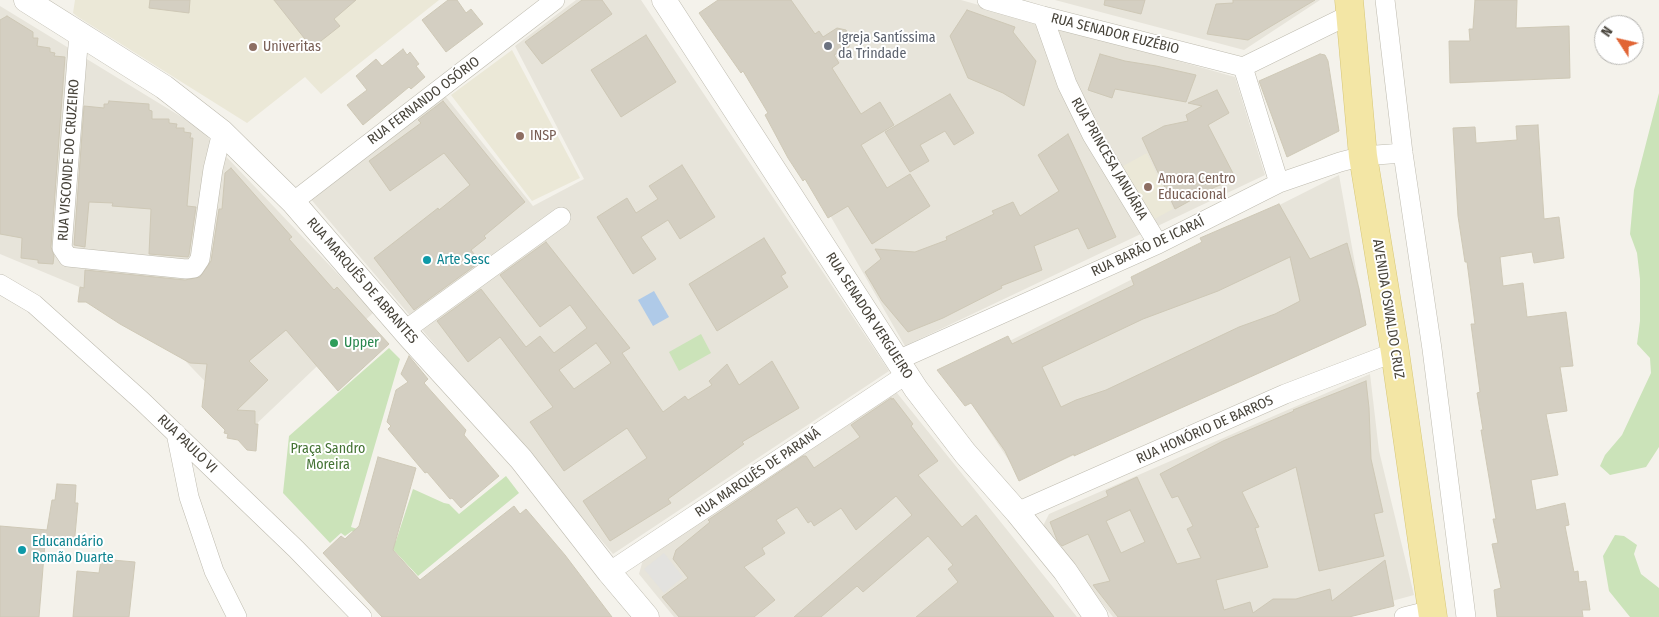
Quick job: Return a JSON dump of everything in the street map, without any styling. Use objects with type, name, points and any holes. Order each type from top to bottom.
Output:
[{"type":"main road","name":"AVENIDA OSWALDO CRUZ","points":[[1350,7],[1362,156],[1395,352],[1433,613]]},
{"type":"street","name":"RUA MARQUÊS DE ABRANTES","points":[[26,0],[51,8],[79,33],[164,87],[222,132],[293,202],[404,331],[528,468],[609,572],[647,617]]},
{"type":"street","name":"RUA FERNANDO OSÓRIO","points":[[293,202],[556,0]]},
{"type":"street","name":"RUA SENADOR VERGUEIRO","points":[[664,0],[916,389],[965,454],[1017,512],[1065,572],[1096,617]]},
{"type":"street","name":"RUA SENADOR EUZÉBIO","points":[[987,0],[1243,67]]},
{"type":"street","points":[[1385,0],[1403,153],[1432,349],[1466,617]]},
{"type":"street","points":[[1280,183],[1243,67],[1350,7]]},
{"type":"street","name":"RUA PRINCESA JANUÁRIA","points":[[1043,16],[1067,84],[1092,135],[1158,244]]},
{"type":"street","name":"RUA VISCONDE DO CRUZEIRO","points":[[79,33],[62,248],[68,258],[186,270],[194,268],[200,259],[213,169],[222,132]]},
{"type":"street","name":"RUA BARÃO DE ICARAÍ","points":[[902,367],[1280,183],[1362,156],[1403,153]]},
{"type":"street","points":[[404,331],[560,217]]},
{"type":"street","name":"RUA PAULO VI","points":[[0,284],[34,304],[176,433],[296,549],[362,617]]},
{"type":"street","name":"RUA HONÓRIO DE BARROS","points":[[1017,512],[1285,394],[1395,352]]},
{"type":"street","name":"RUA MARQUÊS DE PARANÁ","points":[[609,572],[902,367]]},
{"type":"street","points":[[176,433],[189,497],[214,571],[236,617]]},
{"type":"street","points":[[1404,617],[1433,613]]},
{"type":"shaded area","name":"Univeritas","points":[[75,0],[439,0],[321,94],[305,77],[247,123],[78,17],[73,13]]},
{"type":"shaded area","points":[[576,0],[641,0],[889,371],[613,554],[309,197],[442,92],[533,206],[584,179],[515,46]]},
{"type":"shaded area","points":[[719,0],[961,0],[1235,77],[1265,175],[905,346],[714,13]]},
{"type":"shaded area","points":[[1055,0],[1320,0],[1244,50]]},
{"type":"shaded area","points":[[0,6],[198,127],[374,312],[251,429],[137,311],[0,254]]},
{"type":"shaded area","name":"INSP","points":[[512,50],[580,178],[532,201],[451,95]]},
{"type":"shaded area","name":"Amora Centro Educacional","points":[[1147,153],[1173,209],[1149,222],[1123,166]]},
{"type":"shaded area","points":[[1339,175],[1366,325],[1021,479],[950,371]]},
{"type":"shaded area","points":[[1370,374],[1379,451],[1414,595],[1333,617],[1113,617],[1042,528],[1049,514]]},
{"type":"shaded area","points":[[893,388],[1077,617],[674,617],[639,574],[643,560]]},
{"type":"shaded area","points":[[664,553],[683,577],[664,593],[644,569]]},
{"type":"green space","points":[[1659,93],[1659,447],[1646,467],[1610,475],[1600,466],[1605,455],[1622,435],[1651,373],[1650,358],[1637,344],[1640,321],[1640,279],[1637,253],[1630,234],[1634,190]]},
{"type":"green space","points":[[701,334],[711,353],[679,371],[669,352]]},
{"type":"green space","name":"Praça Sandro Moreira","points":[[389,348],[400,359],[351,527],[396,541],[413,489],[449,504],[459,514],[506,476],[519,493],[418,576],[386,542],[374,551],[352,531],[345,536],[341,533],[330,543],[283,493],[289,436]]},
{"type":"green space","points":[[1615,535],[1624,536],[1637,545],[1634,554],[1641,574],[1659,588],[1659,617],[1630,617],[1609,591],[1603,556]]},
{"type":"water","points":[[654,291],[669,317],[653,326],[638,300]]},
{"type":"building","points":[[150,0],[190,0],[189,13],[149,8]]},
{"type":"building","points":[[274,0],[356,0],[334,19],[340,26],[312,48]]},
{"type":"building","points":[[448,0],[457,0],[466,13],[471,9],[483,24],[446,52],[422,20]]},
{"type":"building","points":[[582,0],[602,0],[612,14],[542,64],[525,42]]},
{"type":"building","points":[[718,0],[791,0],[815,34],[819,31],[823,37],[837,28],[846,30],[851,38],[849,47],[834,55],[839,63],[832,68],[861,114],[880,102],[894,125],[861,145],[887,188],[910,174],[930,206],[872,244],[848,206],[828,218],[805,179],[803,181],[788,158],[765,115],[768,113],[743,71],[741,73],[699,13]]},
{"type":"building","points":[[1105,0],[1145,0],[1141,14],[1104,5]]},
{"type":"building","points":[[1233,0],[1315,0],[1248,40],[1207,34],[1216,4],[1233,3]]},
{"type":"building","points":[[1475,0],[1517,0],[1516,28],[1569,26],[1570,78],[1450,83],[1449,41],[1470,41],[1469,29],[1473,29]]},
{"type":"building","points":[[967,10],[1015,27],[1013,32],[1036,61],[1024,106],[1003,93],[968,78],[950,36]]},
{"type":"building","points":[[7,16],[33,32],[33,38],[38,38],[37,46],[50,48],[50,52],[55,53],[54,56],[65,57],[51,247],[54,256],[53,264],[38,263],[38,260],[21,258],[22,238],[0,234],[0,20]]},
{"type":"building","points":[[646,35],[676,82],[621,117],[591,70]]},
{"type":"building","points":[[403,49],[407,55],[410,52],[419,64],[416,66],[425,77],[411,89],[409,87],[363,125],[347,105],[367,90],[356,76],[376,59],[382,66]]},
{"type":"building","points":[[1100,54],[1196,75],[1186,102],[1115,89],[1112,98],[1088,90]]},
{"type":"building","points":[[1320,54],[1325,55],[1328,61],[1339,131],[1287,157],[1259,81]]},
{"type":"building","points":[[1217,90],[1229,113],[1208,125],[1236,179],[1215,187],[1175,209],[1142,138],[1164,126],[1188,121],[1186,115],[1202,106],[1188,103]]},
{"type":"building","points":[[950,94],[974,133],[954,145],[945,131],[920,145],[929,161],[910,172],[885,132]]},
{"type":"building","points":[[109,101],[149,104],[149,110],[152,111],[152,119],[169,119],[169,123],[177,124],[176,128],[184,128],[184,132],[191,133],[190,138],[193,138],[187,206],[196,207],[188,257],[149,254],[151,209],[112,206],[113,203],[89,202],[85,247],[74,245],[84,106],[104,108],[104,104],[108,104]]},
{"type":"building","points":[[443,101],[525,202],[484,236],[486,238],[471,250],[480,262],[414,310],[374,258],[470,185],[444,153],[390,191],[369,161],[421,123],[418,120]]},
{"type":"building","points":[[1538,125],[1544,219],[1559,217],[1564,258],[1534,263],[1532,252],[1500,257],[1503,286],[1523,283],[1527,317],[1566,312],[1573,366],[1560,367],[1567,411],[1546,414],[1558,475],[1531,480],[1536,510],[1565,503],[1569,525],[1565,526],[1574,572],[1578,571],[1579,582],[1586,581],[1590,610],[1582,610],[1583,617],[1497,617],[1494,590],[1501,588],[1492,544],[1498,543],[1493,519],[1496,519],[1481,430],[1483,430],[1477,393],[1480,392],[1471,324],[1475,324],[1467,262],[1465,262],[1458,216],[1453,128],[1475,127],[1476,143],[1517,140],[1516,126]]},
{"type":"building","points":[[1068,134],[1116,237],[1088,249],[1078,228],[1034,246],[1042,270],[1001,286],[1002,288],[943,318],[908,332],[882,301],[865,272],[881,259],[875,249],[915,252],[947,240],[946,237],[994,214],[992,211],[1013,202],[1020,216],[1059,191],[1038,155]]},
{"type":"building","points":[[682,165],[715,217],[680,239],[668,220],[641,237],[656,259],[633,274],[597,217],[627,198],[636,213],[658,199],[649,186]]},
{"type":"building","points":[[231,168],[292,237],[289,239],[334,290],[337,287],[389,344],[338,391],[286,330],[249,361],[268,380],[237,410],[255,411],[255,424],[258,424],[256,451],[247,450],[238,440],[227,438],[228,434],[224,433],[225,430],[202,407],[207,364],[190,363],[120,324],[86,302],[78,302],[80,287],[84,288],[85,270],[185,280],[200,277],[211,261],[219,209],[222,209],[225,173]]},
{"type":"building","points":[[1279,204],[1310,259],[1347,243],[1366,325],[1074,456],[1074,454],[1019,481],[1005,451],[971,403],[965,406],[937,370],[1008,336],[1012,344],[1134,285],[1131,277],[1202,242],[1200,238]],"holes":[[[1290,257],[1300,301],[1275,314],[1239,327],[1106,390],[1061,407],[1042,367],[1143,319],[1218,291]]]},
{"type":"building","points":[[764,238],[786,273],[781,276],[788,287],[717,331],[689,284]]},
{"type":"building","points":[[546,242],[630,348],[622,353],[663,412],[685,396],[688,400],[712,385],[709,381],[727,364],[739,385],[772,361],[799,408],[742,442],[744,444],[668,499],[671,503],[610,541],[583,501],[647,458],[627,428],[564,471],[530,422],[553,407],[500,337],[468,362],[437,321],[481,289],[526,347],[540,336],[554,353],[587,328],[570,305],[540,327],[500,275]],"holes":[[[596,343],[611,363],[574,389],[559,370]]]},
{"type":"building","points":[[409,356],[428,379],[424,383],[466,430],[464,435],[499,476],[461,508],[452,498],[450,499],[427,472],[425,473],[388,429],[391,426],[387,422],[396,390],[408,382],[401,374]]},
{"type":"building","points":[[1366,381],[1371,459],[1383,512],[1374,514],[1384,556],[1319,571],[1296,467],[1242,492],[1259,527],[1255,528],[1268,567],[1216,580],[1224,610],[1250,602],[1253,613],[1273,599],[1296,599],[1330,589],[1332,601],[1385,560],[1394,606],[1349,617],[1118,617],[1093,585],[1110,581],[1088,534],[1062,546],[1057,540],[1050,522],[1108,496],[1106,491],[1137,477],[1177,564],[1201,558],[1187,529],[1193,526],[1178,496],[1172,498],[1160,474],[1223,441],[1293,410]],"holes":[[[1130,510],[1145,542],[1121,553],[1106,521]]]},
{"type":"building","points":[[891,398],[892,400],[893,398],[913,424],[911,426],[938,461],[918,475],[962,527],[976,515],[1054,617],[916,617],[958,582],[948,569],[953,565],[928,536],[863,592],[857,586],[821,617],[794,617],[912,515],[896,496],[856,530],[841,508],[814,526],[811,521],[808,523],[797,507],[776,520],[785,533],[762,548],[765,554],[744,567],[775,600],[754,617],[679,617],[662,597],[688,578],[673,559],[676,550],[710,522],[708,520],[803,456],[806,456],[814,468],[860,437],[851,425]]},
{"type":"building","points":[[378,457],[416,468],[393,550],[420,580],[514,506],[520,514],[526,509],[565,555],[612,617],[382,617],[323,553],[341,536],[345,539],[359,526]]},
{"type":"building","name":"Educandário Romão Duarte","points":[[57,484],[76,485],[75,503],[78,503],[74,546],[45,543],[39,617],[0,617],[0,526],[47,530]]},
{"type":"building","points":[[101,559],[135,562],[129,617],[73,617],[77,571],[99,573]]},
{"type":"place","name":"Igreja Santíssima da Trindade","points":[[828,46]]},
{"type":"place","name":"Univeritas","points":[[253,47]]},
{"type":"place","name":"INSP","points":[[520,136]]},
{"type":"place","name":"Amora Centro Educacional","points":[[1148,187]]},
{"type":"place","name":"Arte Sesc","points":[[427,260]]},
{"type":"place","name":"Upper","points":[[334,343]]},
{"type":"place","name":"Educandário Romão Duarte","points":[[22,550]]}]
